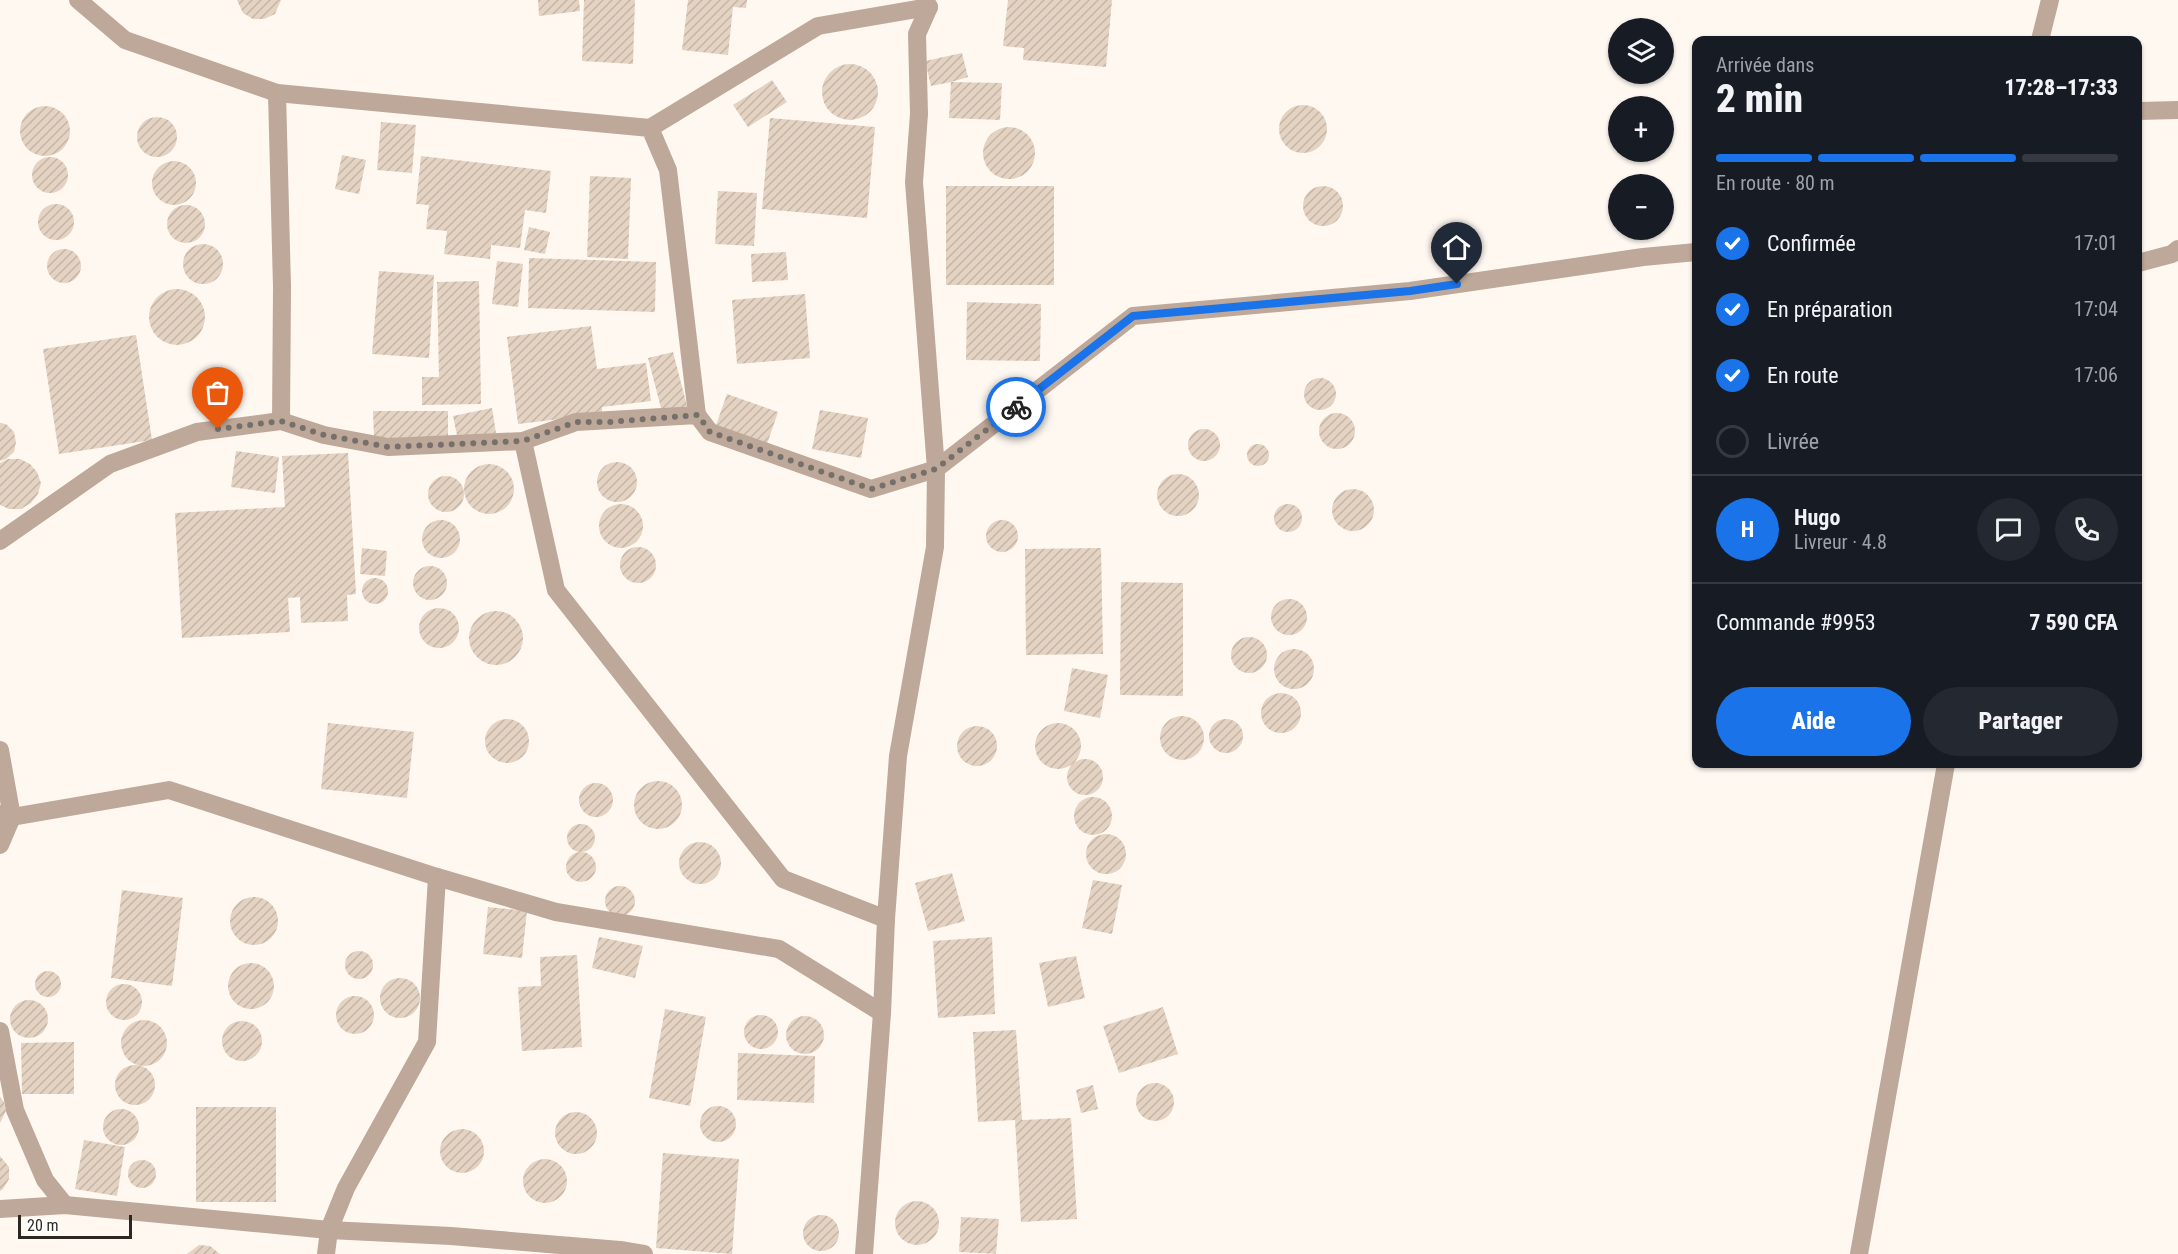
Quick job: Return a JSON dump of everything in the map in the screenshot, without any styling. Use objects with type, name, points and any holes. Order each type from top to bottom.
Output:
[{"type":"street","points":[[78,0],[125,40],[277,93],[650,128],[818,26],[927,4],[917,34],[919,114],[914,182],[936,469],[935,547],[898,756],[864,1254]]},
{"type":"street","points":[[2041,36],[2050,0]]},
{"type":"street","points":[[277,93],[282,288],[281,421]]},
{"type":"street","points":[[2142,111],[2178,110]]},
{"type":"street","points":[[650,128],[668,170],[698,415],[710,432],[871,489],[936,469],[1133,316],[1410,291],[1643,257],[1692,252]]},
{"type":"street","points":[[2142,262],[2172,254],[2178,249]]},
{"type":"street","points":[[2,540],[110,464],[197,432],[281,421],[324,435],[388,447],[523,441],[576,422],[609,422],[698,415]]},
{"type":"street","points":[[523,441],[556,590],[783,879],[886,919]]},
{"type":"street","points":[[0,750],[6,816],[0,844]]},
{"type":"street","points":[[1859,1254],[1945,768]]},
{"type":"street","points":[[6,816],[169,790],[437,877],[556,912],[779,949],[882,1013]]},
{"type":"street","points":[[327,1254],[329,1230],[346,1188],[426,1042],[437,877]]},
{"type":"street","points":[[0,1031],[15,1110],[45,1180],[65,1205]]},
{"type":"street","points":[[0,1209],[65,1205],[329,1230],[451,1236],[644,1254]]},
{"type":"building","points":[[237,0],[281,0],[275,14],[264,19],[253,19],[243,13]]},
{"type":"building","points":[[538,0],[579,0],[580,11],[539,16]]},
{"type":"building","points":[[584,0],[635,0],[633,64],[582,61]]},
{"type":"building","points":[[688,0],[747,0],[746,8],[733,7],[728,55],[682,50]]},
{"type":"building","points":[[1008,0],[1112,0],[1106,67],[1023,60],[1024,48],[1003,46]]},
{"type":"building","points":[[962,53],[968,77],[931,86],[925,61]]},
{"type":"building","points":[[850,64],[861,66],[870,72],[876,81],[878,92],[876,103],[870,112],[861,118],[850,120],[839,118],[830,112],[824,103],[822,92],[824,81],[830,72],[839,66]]},
{"type":"building","points":[[772,80],[787,102],[748,127],[733,105]]},
{"type":"building","points":[[951,82],[1002,83],[1000,120],[949,118]]},
{"type":"building","points":[[1298,105],[1308,105],[1323,115],[1327,129],[1326,138],[1317,149],[1308,153],[1298,153],[1283,143],[1279,134],[1279,124],[1289,109]]},
{"type":"building","points":[[50,106],[63,113],[69,121],[69,141],[63,149],[55,155],[40,156],[27,149],[21,141],[20,126],[27,113],[35,107]]},
{"type":"building","points":[[157,117],[171,123],[177,137],[171,151],[157,157],[143,151],[137,137],[143,123]]},
{"type":"building","points":[[770,118],[875,127],[867,218],[762,209]]},
{"type":"building","points":[[381,122],[416,125],[412,173],[377,170]]},
{"type":"building","points":[[1009,127],[1023,131],[1031,139],[1035,153],[1031,167],[1023,175],[1009,179],[995,175],[987,167],[983,153],[987,139],[995,131]]},
{"type":"building","points":[[342,155],[366,160],[359,194],[335,189]]},
{"type":"building","points":[[421,156],[551,171],[546,213],[525,210],[520,248],[491,245],[490,259],[444,254],[447,231],[426,229],[429,205],[416,204]]},
{"type":"building","points":[[50,157],[62,163],[68,175],[62,187],[50,193],[38,187],[32,175],[38,163]]},
{"type":"building","points":[[174,161],[189,168],[196,183],[189,198],[174,205],[159,198],[152,183],[159,168]]},
{"type":"building","points":[[590,176],[631,178],[628,259],[587,257]]},
{"type":"building","points":[[946,186],[1054,186],[1054,285],[946,285]]},
{"type":"building","points":[[1323,186],[1337,192],[1343,206],[1337,220],[1323,226],[1309,220],[1303,206],[1309,192]]},
{"type":"building","points":[[718,191],[757,193],[754,246],[715,244]]},
{"type":"building","points":[[56,204],[69,209],[74,222],[69,235],[56,240],[43,235],[38,222],[43,209]]},
{"type":"building","points":[[186,205],[199,211],[205,224],[199,237],[186,243],[173,237],[167,224],[173,211]]},
{"type":"building","points":[[529,227],[550,232],[545,254],[524,250]]},
{"type":"building","points":[[203,244],[211,245],[217,250],[222,256],[222,272],[217,278],[211,283],[203,284],[195,283],[189,278],[184,272],[183,264],[184,256],[189,250],[195,245]]},
{"type":"building","points":[[64,249],[76,254],[81,266],[76,278],[64,283],[52,278],[47,266],[52,254]]},
{"type":"building","points":[[786,252],[788,280],[752,282],[751,254]]},
{"type":"building","points":[[529,258],[656,262],[655,312],[528,308]]},
{"type":"building","points":[[497,261],[523,264],[518,307],[492,304]]},
{"type":"building","points":[[379,271],[434,275],[429,358],[372,354]]},
{"type":"building","points":[[479,281],[481,404],[422,405],[422,377],[439,377],[437,282]]},
{"type":"building","points":[[177,289],[188,291],[197,297],[203,306],[205,317],[203,328],[197,337],[188,343],[177,345],[166,343],[157,337],[151,328],[149,317],[151,306],[157,297],[166,291]]},
{"type":"building","points":[[805,294],[810,358],[737,364],[732,300]]},
{"type":"building","points":[[967,302],[1041,304],[1040,361],[966,360]]},
{"type":"building","points":[[591,326],[597,369],[646,363],[651,401],[602,407],[602,414],[518,424],[507,337]]},
{"type":"building","points":[[136,335],[152,440],[59,454],[43,349]]},
{"type":"building","points":[[673,352],[687,406],[662,412],[648,358]]},
{"type":"building","points":[[1320,378],[1332,382],[1336,394],[1332,406],[1320,410],[1308,406],[1304,394],[1308,382]]},
{"type":"building","points":[[727,394],[778,412],[766,447],[715,428]]},
{"type":"building","points":[[492,408],[496,433],[458,440],[453,416]]},
{"type":"building","points":[[820,410],[868,418],[861,458],[812,449]]},
{"type":"building","points":[[373,411],[448,411],[448,438],[374,438]]},
{"type":"building","points":[[1337,413],[1350,418],[1355,431],[1350,444],[1337,449],[1324,444],[1319,431],[1324,418]]},
{"type":"building","points":[[0,423],[6,424],[14,432],[16,442],[14,452],[0,461]]},
{"type":"building","points":[[1204,429],[1215,434],[1220,445],[1215,456],[1204,461],[1193,456],[1188,445],[1193,434]]},
{"type":"building","points":[[1258,444],[1266,447],[1269,455],[1266,463],[1258,466],[1250,463],[1247,455],[1250,447]]},
{"type":"building","points":[[236,451],[279,457],[275,493],[231,487]]},
{"type":"building","points":[[348,453],[356,594],[347,595],[348,621],[301,623],[300,597],[288,598],[290,632],[182,638],[175,513],[285,507],[282,456]]},
{"type":"building","points":[[8,459],[20,459],[30,464],[37,472],[41,483],[38,494],[31,503],[21,509],[9,509],[0,505],[0,463]]},
{"type":"building","points":[[617,462],[631,468],[637,482],[631,496],[617,502],[603,496],[597,482],[603,468]]},
{"type":"building","points":[[489,464],[507,471],[514,489],[507,507],[489,514],[471,507],[464,489],[471,471]]},
{"type":"building","points":[[1178,474],[1186,475],[1193,480],[1198,487],[1198,503],[1193,510],[1186,515],[1178,516],[1170,515],[1163,510],[1158,503],[1157,495],[1158,487],[1163,480],[1170,475]]},
{"type":"building","points":[[446,476],[459,481],[464,494],[459,507],[446,512],[433,507],[428,494],[433,481]]},
{"type":"building","points":[[1353,489],[1368,495],[1374,510],[1368,525],[1353,531],[1338,525],[1332,510],[1338,495]]},
{"type":"building","points":[[621,504],[630,505],[637,510],[642,517],[642,535],[637,542],[630,547],[621,548],[612,547],[605,542],[600,535],[599,526],[600,517],[605,510],[612,505]]},
{"type":"building","points":[[1288,504],[1298,508],[1302,518],[1298,528],[1288,532],[1278,528],[1274,518],[1278,508]]},
{"type":"building","points":[[441,520],[455,525],[460,539],[455,553],[441,558],[427,553],[422,539],[427,525]]},
{"type":"building","points":[[1002,520],[1013,525],[1018,536],[1013,547],[1002,552],[991,547],[986,536],[991,525]]},
{"type":"building","points":[[638,547],[650,553],[656,565],[650,577],[638,583],[626,577],[620,565],[626,553]]},
{"type":"building","points":[[362,548],[387,551],[385,576],[360,574]]},
{"type":"building","points":[[1101,548],[1103,654],[1026,655],[1025,549]]},
{"type":"building","points":[[430,566],[442,571],[447,583],[442,595],[430,600],[418,595],[413,583],[418,571]]},
{"type":"building","points":[[375,578],[384,582],[388,591],[384,600],[375,604],[366,600],[362,591],[366,582]]},
{"type":"building","points":[[1121,582],[1183,583],[1183,696],[1120,695]]},
{"type":"building","points":[[1289,599],[1302,604],[1307,617],[1302,630],[1289,635],[1276,630],[1271,617],[1276,604]]},
{"type":"building","points":[[439,608],[453,614],[459,628],[453,642],[439,648],[425,642],[419,628],[425,614]]},
{"type":"building","points":[[496,611],[506,613],[515,619],[521,628],[523,638],[521,648],[515,657],[506,663],[496,665],[486,663],[477,657],[471,648],[469,638],[471,628],[477,619],[486,613]]},
{"type":"building","points":[[1249,637],[1262,642],[1267,655],[1262,668],[1249,673],[1236,668],[1231,655],[1236,642]]},
{"type":"building","points":[[1294,649],[1308,655],[1314,669],[1308,683],[1294,689],[1280,683],[1274,669],[1280,655]]},
{"type":"building","points":[[1072,668],[1108,675],[1100,718],[1064,711]]},
{"type":"building","points":[[1281,693],[1295,699],[1301,713],[1295,727],[1281,733],[1267,727],[1261,713],[1267,699]]},
{"type":"building","points":[[1182,716],[1197,723],[1204,738],[1197,753],[1182,760],[1167,753],[1160,738],[1167,723]]},
{"type":"building","points":[[507,719],[523,725],[529,741],[523,757],[507,763],[491,757],[485,741],[491,725]]},
{"type":"building","points":[[1226,719],[1238,724],[1243,736],[1238,748],[1226,753],[1214,748],[1209,736],[1214,724]]},
{"type":"building","points":[[328,723],[414,732],[407,798],[321,789]]},
{"type":"building","points":[[1058,723],[1074,730],[1081,746],[1074,762],[1058,769],[1042,762],[1035,746],[1042,730]]},
{"type":"building","points":[[977,726],[985,727],[991,732],[996,738],[996,754],[991,760],[985,765],[977,766],[969,765],[963,760],[958,754],[957,746],[958,738],[963,732],[969,727]]},
{"type":"building","points":[[1085,759],[1098,764],[1103,777],[1098,790],[1085,795],[1072,790],[1067,777],[1072,764]]},
{"type":"building","points":[[658,781],[675,788],[682,805],[675,822],[658,829],[641,822],[634,805],[641,788]]},
{"type":"building","points":[[596,783],[608,788],[613,800],[608,812],[596,817],[584,812],[579,800],[584,788]]},
{"type":"building","points":[[1093,797],[1107,802],[1112,816],[1107,830],[1093,835],[1079,830],[1074,816],[1079,802]]},
{"type":"building","points":[[581,824],[591,828],[595,838],[591,848],[581,852],[571,848],[567,838],[571,828]]},
{"type":"building","points":[[1106,834],[1120,840],[1126,854],[1120,868],[1106,874],[1092,868],[1086,854],[1092,840]]},
{"type":"building","points":[[700,842],[708,843],[715,848],[720,855],[720,871],[715,878],[708,883],[700,884],[692,883],[685,878],[680,871],[679,863],[680,855],[685,848],[692,843]]},
{"type":"building","points":[[581,852],[592,856],[596,867],[592,878],[581,882],[570,878],[566,867],[570,856]]},
{"type":"building","points":[[952,873],[965,921],[928,931],[915,883]]},
{"type":"building","points":[[1093,880],[1122,885],[1112,934],[1082,928]]},
{"type":"building","points":[[620,886],[631,890],[635,901],[631,912],[620,916],[609,912],[605,901],[609,890]]},
{"type":"building","points":[[122,890],[183,898],[172,986],[111,978]]},
{"type":"building","points":[[249,897],[259,897],[271,904],[278,916],[278,926],[271,938],[259,945],[249,945],[234,934],[230,926],[230,916],[241,901]]},
{"type":"building","points":[[488,907],[527,911],[522,958],[483,954]]},
{"type":"building","points":[[599,937],[643,946],[635,978],[592,968]]},
{"type":"building","points":[[992,937],[995,1014],[938,1018],[933,941]]},
{"type":"building","points":[[359,951],[369,955],[373,965],[369,975],[359,979],[349,975],[345,965],[349,955]]},
{"type":"building","points":[[577,955],[582,1047],[522,1051],[518,987],[541,986],[540,957]]},
{"type":"building","points":[[1076,956],[1085,998],[1048,1007],[1039,963]]},
{"type":"building","points":[[256,963],[268,969],[273,977],[273,995],[268,1003],[260,1008],[246,1009],[238,1006],[231,999],[228,981],[231,973],[238,966]]},
{"type":"building","points":[[48,971],[57,975],[61,984],[57,993],[48,997],[39,993],[35,984],[39,975]]},
{"type":"building","points":[[400,978],[414,984],[420,998],[414,1012],[400,1018],[386,1012],[380,998],[386,984]]},
{"type":"building","points":[[124,984],[137,989],[142,1002],[137,1015],[124,1020],[111,1015],[106,1002],[111,989]]},
{"type":"building","points":[[355,996],[369,1001],[374,1015],[369,1029],[355,1034],[341,1029],[336,1015],[341,1001]]},
{"type":"building","points":[[29,1000],[43,1005],[48,1019],[43,1033],[29,1038],[15,1033],[10,1019],[15,1005]]},
{"type":"building","points":[[1163,1007],[1178,1054],[1119,1073],[1103,1026]]},
{"type":"building","points":[[665,1009],[706,1017],[690,1106],[649,1098]]},
{"type":"building","points":[[761,1015],[773,1020],[778,1032],[773,1044],[761,1049],[749,1044],[744,1032],[749,1020]]},
{"type":"building","points":[[805,1016],[818,1022],[824,1035],[818,1048],[805,1054],[792,1048],[786,1035],[792,1022]]},
{"type":"building","points":[[144,1020],[160,1027],[167,1043],[160,1059],[144,1066],[128,1059],[121,1043],[128,1027]]},
{"type":"building","points":[[242,1021],[250,1022],[256,1027],[261,1033],[261,1049],[256,1055],[250,1060],[242,1061],[234,1060],[228,1055],[223,1049],[222,1041],[223,1033],[228,1027],[234,1022]]},
{"type":"building","points":[[1016,1030],[1022,1120],[1071,1118],[1077,1219],[1021,1222],[1015,1120],[978,1122],[973,1032]]},
{"type":"building","points":[[74,1042],[74,1094],[22,1094],[21,1043]]},
{"type":"building","points":[[738,1053],[815,1056],[814,1103],[737,1100]]},
{"type":"building","points":[[135,1065],[149,1071],[155,1085],[149,1099],[135,1105],[121,1099],[115,1085],[121,1071]]},
{"type":"building","points":[[1155,1083],[1169,1088],[1174,1102],[1169,1116],[1155,1121],[1141,1116],[1136,1102],[1141,1088]]},
{"type":"building","points":[[1093,1085],[1098,1109],[1081,1113],[1076,1090]]},
{"type":"building","points":[[0,1097],[6,1111],[0,1123]]},
{"type":"building","points":[[718,1106],[731,1111],[736,1124],[731,1137],[718,1142],[705,1137],[700,1124],[705,1111]]},
{"type":"building","points":[[196,1107],[276,1107],[276,1202],[196,1202]]},
{"type":"building","points":[[121,1109],[134,1114],[139,1127],[134,1140],[121,1145],[108,1140],[103,1127],[108,1114]]},
{"type":"building","points":[[576,1112],[591,1118],[597,1133],[591,1148],[576,1154],[561,1148],[555,1133],[561,1118]]},
{"type":"building","points":[[462,1129],[477,1136],[484,1151],[477,1166],[462,1173],[447,1166],[440,1151],[447,1136]]},
{"type":"building","points":[[84,1140],[125,1147],[117,1196],[75,1189]]},
{"type":"building","points":[[663,1153],[739,1159],[732,1254],[656,1248]]},
{"type":"building","points":[[0,1156],[9,1167],[9,1179],[0,1191]]},
{"type":"building","points":[[545,1159],[554,1160],[561,1165],[566,1172],[566,1190],[561,1197],[554,1202],[545,1203],[536,1202],[529,1197],[524,1190],[523,1181],[524,1172],[529,1165],[536,1160]]},
{"type":"building","points":[[142,1160],[152,1164],[156,1174],[152,1184],[142,1188],[132,1184],[128,1174],[132,1164]]},
{"type":"building","points":[[917,1201],[932,1208],[939,1223],[932,1238],[917,1245],[902,1238],[895,1223],[902,1208]]},
{"type":"building","points":[[821,1215],[834,1220],[839,1233],[834,1246],[821,1251],[808,1246],[803,1233],[808,1220]]},
{"type":"building","points":[[961,1217],[999,1219],[996,1254],[959,1252]]},
{"type":"building","points":[[199,1245],[210,1246],[220,1254],[187,1254]]},
{"type":"way so far","points":[[218,429],[281,421],[324,435],[388,447],[523,441],[576,422],[609,422],[698,415],[710,432],[871,489],[936,469],[1016,407]]},
{"type":"route","points":[[1016,407],[1133,316],[1410,291],[1457,284]]}]
